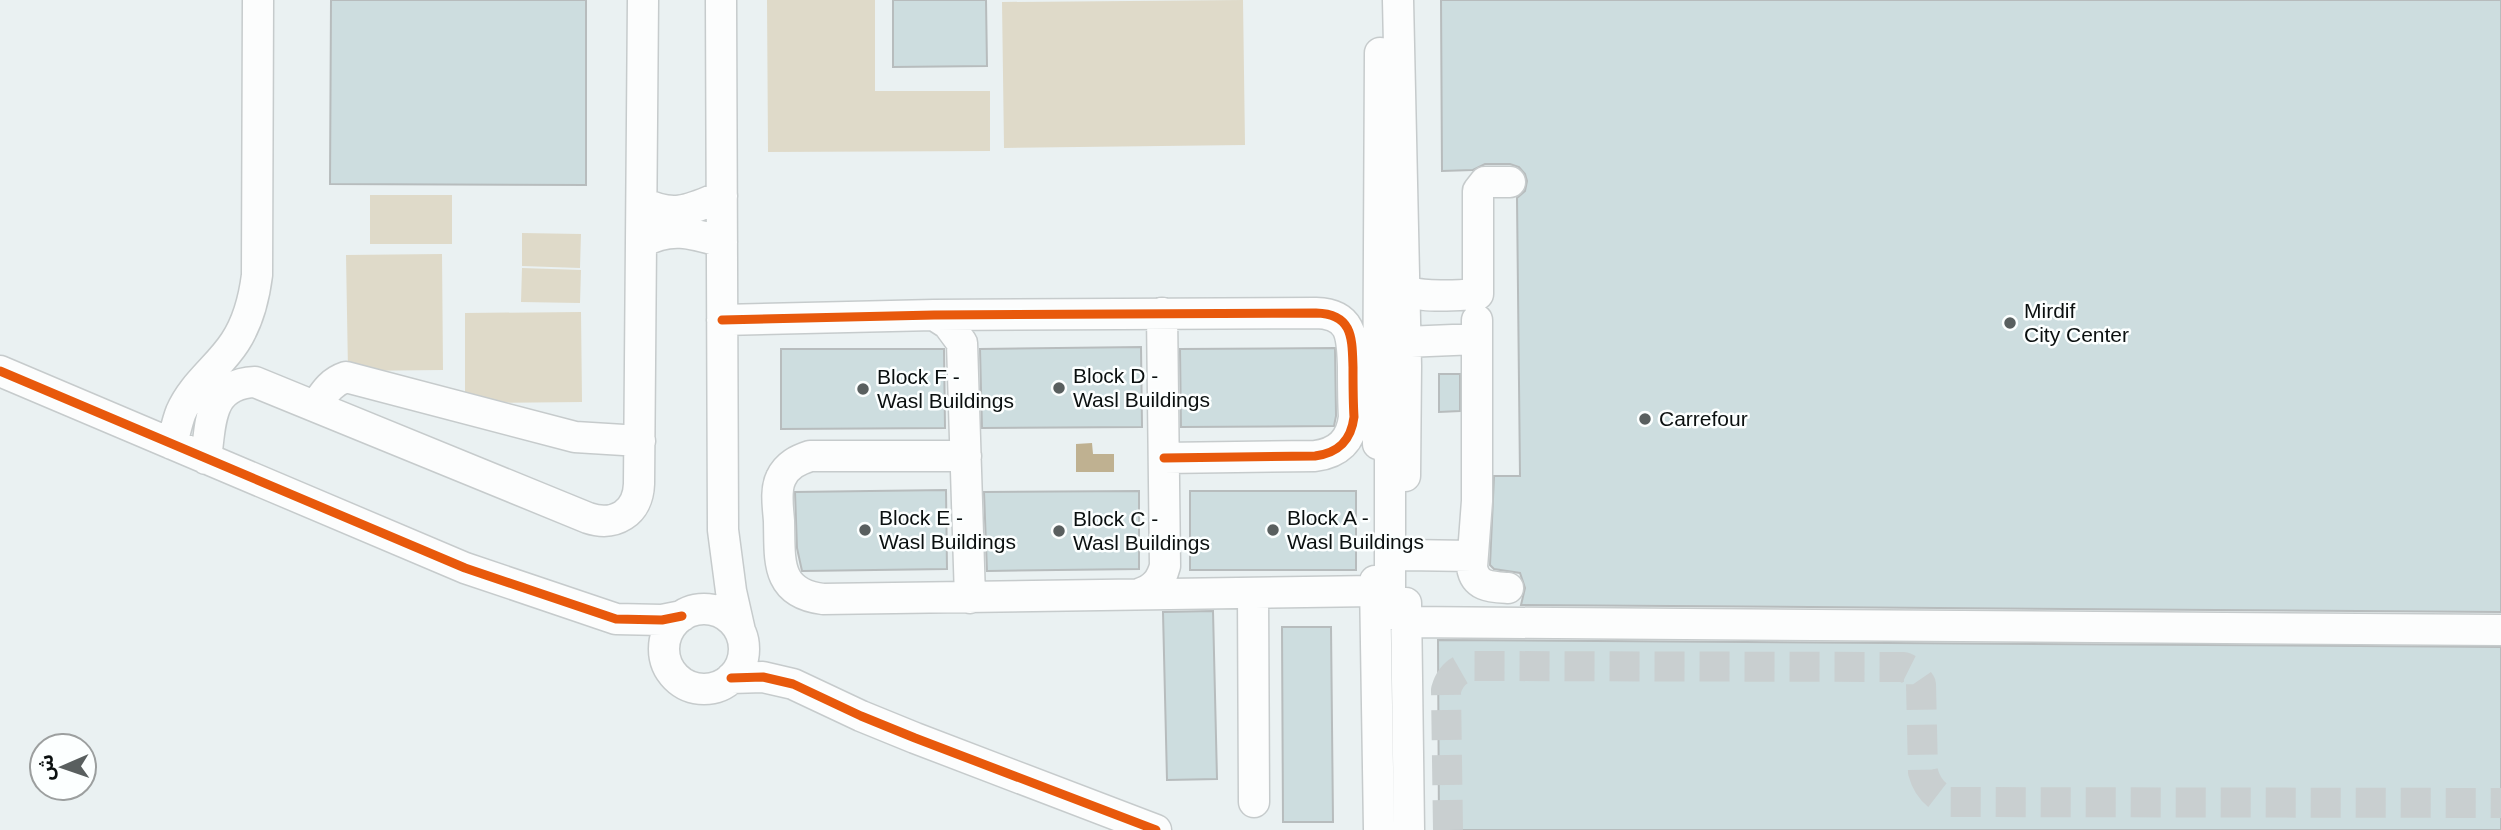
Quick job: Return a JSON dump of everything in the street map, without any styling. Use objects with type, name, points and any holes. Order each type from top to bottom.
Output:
[{"type":"street","points":[[172,444],[185,404],[234,343],[255,293],[258,0]]},
{"type":"street","points":[[205,459],[213,413],[219,397],[230,387],[255,382],[597,521],[615,520],[631,510],[639,494],[643,0]]},
{"type":"street","points":[[616,619],[632,631],[684,683],[694,688],[717,687],[731,678],[741,665],[744,654],[729,581],[723,530],[721,0]]},
{"type":"street","points":[[1379,830],[1375,592],[1381,0]]},
{"type":"street","points":[[1398,0],[1405,342],[1409,830]]},
{"type":"street","points":[[1378,149],[1387,195],[1388,273],[1396,287],[1404,284],[1478,307]]},
{"type":"street","points":[[1508,588],[1480,583],[1473,573],[1472,556],[1477,501],[1479,187],[1485,182],[1510,182]]},
{"type":"street","points":[[642,202],[663,211],[685,211],[722,196]]},
{"type":"street","points":[[641,243],[661,234],[683,231],[722,242]]},
{"type":"street","points":[[1405,342],[1478,307]]},
{"type":"street","points":[[1139,594],[1157,584],[1165,566],[1162,313]]},
{"type":"street","points":[[722,320],[990,314],[1317,313],[1336,316],[1344,322],[1352,340],[1354,404],[1352,429],[1338,449],[1327,455],[1164,458]]},
{"type":"street","points":[[962,343],[974,326],[990,314]]},
{"type":"street","points":[[934,315],[947,324],[962,343],[970,598]]},
{"type":"street","points":[[0,371],[464,568],[616,619],[662,620],[703,609],[715,610],[725,615],[740,631]]},
{"type":"street","points":[[316,405],[328,388],[346,377],[575,437],[640,441]]},
{"type":"street","points":[[1378,425],[1388,447],[1390,459],[1390,600],[1395,613],[1406,622],[2501,630]]},
{"type":"street","points":[[966,456],[810,456],[798,460],[788,467],[780,478],[778,491],[780,563],[785,577],[794,589],[808,597],[823,599],[1375,592]]},
{"type":"street","points":[[668,667],[665,656],[668,634],[710,576],[723,530]]},
{"type":"street","points":[[1405,555],[1472,556]]},
{"type":"street","points":[[1253,593],[1254,802]]},
{"type":"street","points":[[731,678],[763,677],[793,684],[915,738],[1156,830]]},
{"type":"shaded area","points":[[767,0],[875,0],[875,91],[990,91],[990,151],[768,152]]},
{"type":"shaded area","points":[[1243,0],[1245,145],[1004,148],[1002,2]]},
{"type":"shaded area","points":[[370,195],[452,195],[452,244],[370,244]]},
{"type":"shaded area","points":[[522,233],[581,234],[580,268],[522,266]]},
{"type":"shaded area","points":[[442,254],[443,370],[348,371],[346,255]]},
{"type":"shaded area","points":[[522,268],[581,270],[580,303],[521,302]]},
{"type":"shaded area","points":[[581,312],[582,402],[465,403],[465,313]]},
{"type":"shaded area","points":[[1092,443],[1093,454],[1114,454],[1114,472],[1076,472],[1076,444]]},
{"type":"building","points":[[331,0],[586,0],[586,185],[330,184]]},
{"type":"building","points":[[893,0],[986,0],[987,66],[893,67]]},
{"type":"building","name":"Mirdif City Center","points":[[1441,0],[2501,0],[2501,612],[1521,605],[1525,588],[1520,573],[1494,569],[1490,565],[1494,476],[1520,476],[1517,198],[1525,191],[1527,181],[1519,167],[1510,164],[1485,164],[1473,170],[1442,171]]},
{"type":"building","name":"Block D - Wasl Buildings","points":[[1141,347],[1142,427],[982,428],[980,349]]},
{"type":"building","points":[[1335,348],[1334,426],[1181,427],[1180,349]]},
{"type":"building","name":"Block F - Wasl Buildings","points":[[781,349],[944,349],[945,428],[781,429]]},
{"type":"building","points":[[1439,374],[1460,374],[1460,411],[1439,412]]},
{"type":"building","name":"Block E - Wasl Buildings","points":[[946,490],[947,569],[802,571],[797,548],[795,492]]},
{"type":"building","name":"Block C - Wasl Buildings","points":[[1139,491],[1139,569],[987,571],[984,492]]},
{"type":"building","name":"Block A - Wasl Buildings","points":[[1190,491],[1356,491],[1356,570],[1190,570]]},
{"type":"building","points":[[1213,611],[1217,779],[1167,780],[1163,612]]},
{"type":"building","points":[[1282,627],[1331,627],[1333,822],[1283,822]]},
{"type":"building","points":[[1438,640],[2501,647],[2501,830],[1439,830]]},
{"type":"tunnel","points":[[1448,830],[1446,690],[1455,674],[1472,666],[1904,667],[1912,671],[1921,684],[1923,772],[1929,787],[1950,802],[2501,803]]},
{"type":"cycle path","points":[[722,320],[934,315],[1316,313],[1328,314],[1344,323],[1352,346],[1354,417],[1350,433],[1337,449],[1315,456],[1164,458]]},
{"type":"cycle path","points":[[0,371],[465,568],[616,619],[662,620],[682,616]]},
{"type":"cycle path","points":[[731,678],[763,677],[793,684],[915,738],[1156,830]]},
{"type":"place","name":"Mirdif City Center","points":[[2010,323]]},
{"type":"place","name":"Block D - Wasl Buildings","points":[[1059,388]]},
{"type":"place","name":"Block F - Wasl Buildings","points":[[863,389]]},
{"type":"place","name":"Carrefour","points":[[1645,419]]},
{"type":"place","name":"Block E - Wasl Buildings","points":[[865,530]]},
{"type":"place","name":"Block A - Wasl Buildings","points":[[1273,530]]},
{"type":"place","name":"Block C - Wasl Buildings","points":[[1059,531]]}]
